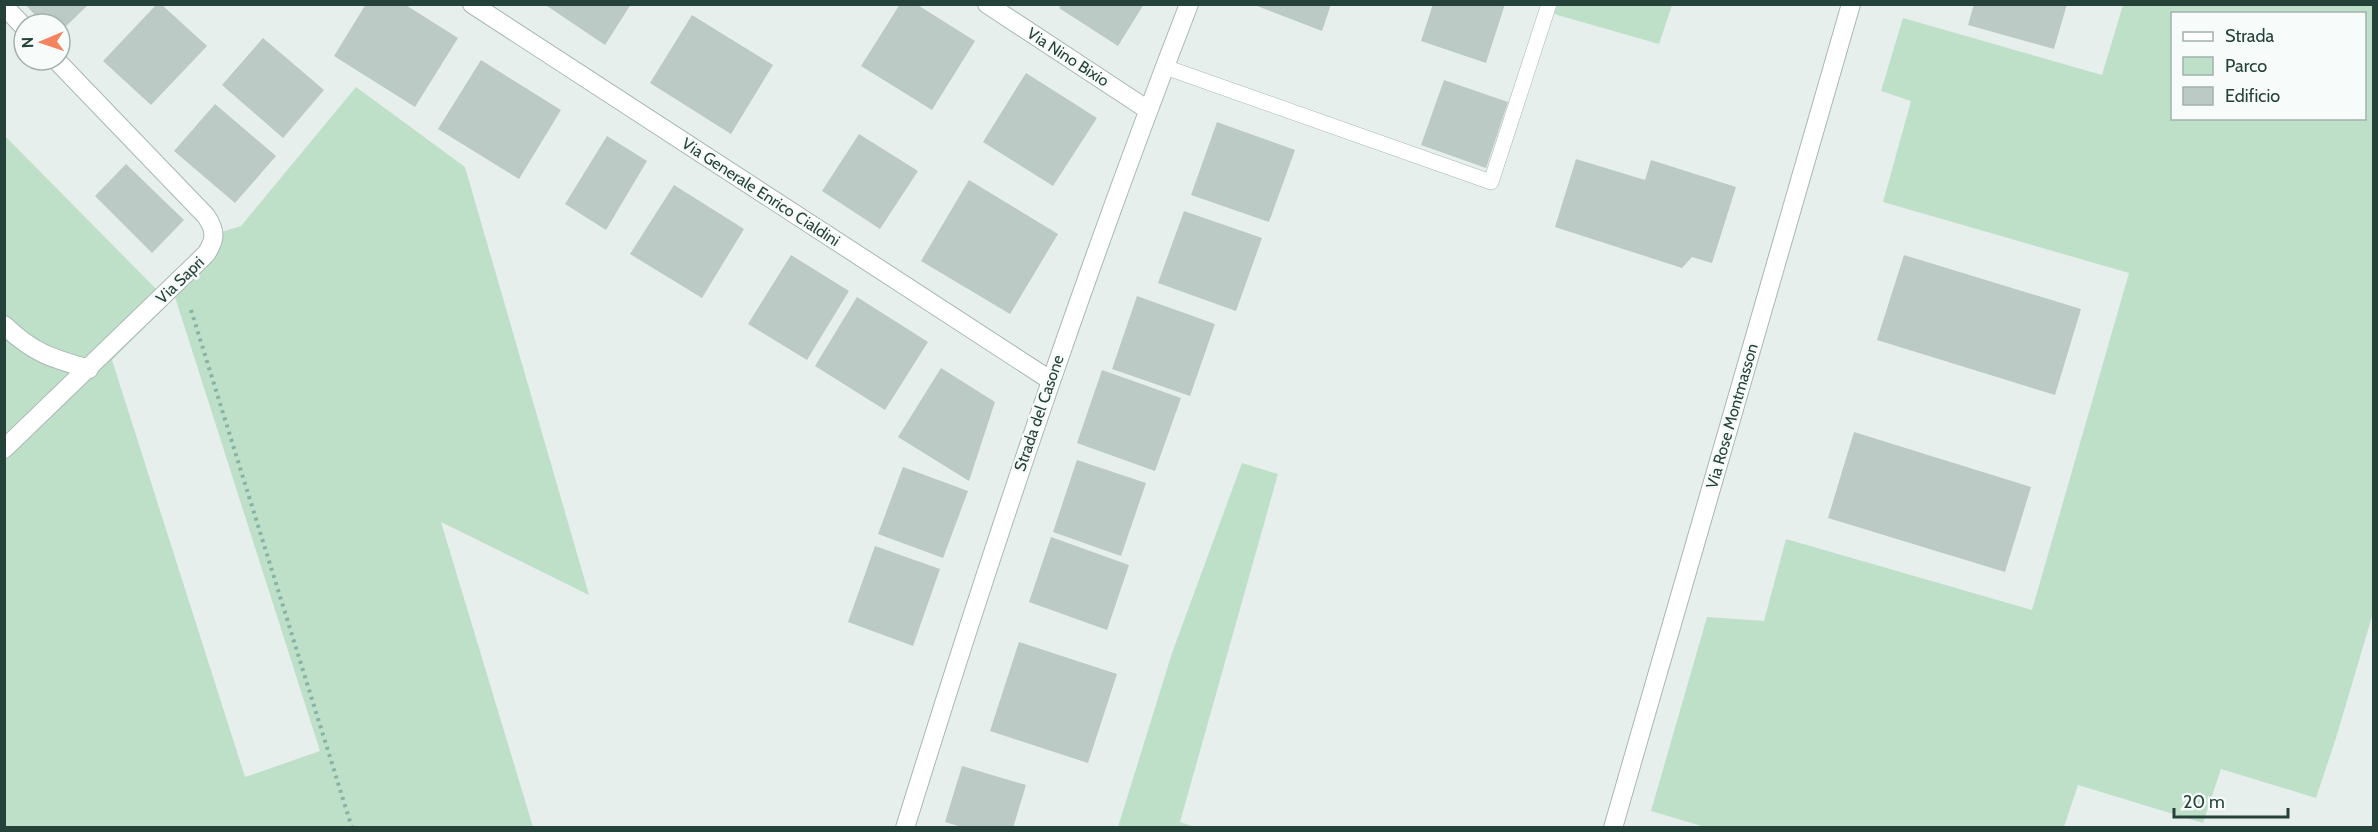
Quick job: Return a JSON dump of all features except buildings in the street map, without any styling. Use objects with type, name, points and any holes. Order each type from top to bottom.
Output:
[{"type":"street","name":"Via Generale Enrico Cialdini","points":[[472,4],[1050,380]]},
{"type":"street","name":"Via Nino Bixio","points":[[987,4],[1148,110]]},
{"type":"street","name":"Strada del Casone","points":[[905,828],[972,614],[1050,380],[1189,4]]},
{"type":"street","name":"Via Rose Montmasson","points":[[1613,828],[1851,4]]},
{"type":"street","name":"Via Sapri","points":[[4,449],[206,254],[213,244],[215,234],[206,216],[68,72]]},
{"type":"street","points":[[4,325],[21,342],[36,351],[89,369]]},
{"type":"lane","points":[[1165,67],[1491,182],[1549,4]]},
{"type":"path","points":[[181,279],[352,828]]},
{"type":"green space","points":[[1557,4],[1672,5],[1659,44],[1554,14]]},
{"type":"green space","points":[[2123,5],[2373,5],[2373,613],[2316,798],[2221,769],[2203,823],[2078,785],[2064,827],[1708,828],[1651,811],[1707,617],[1764,621],[1786,539],[2032,610],[2129,273],[1883,202],[1911,101],[1881,91],[1903,18],[2102,75]]},
{"type":"green space","points":[[356,87],[465,167],[589,595],[441,522],[533,827],[5,827],[5,136],[163,296],[215,234],[241,226]],"holes":[[[175,297],[320,751],[245,777],[112,360]]]},
{"type":"green space","points":[[1242,463],[1278,474],[1180,822],[1195,827],[1118,827],[1172,653]]}]
